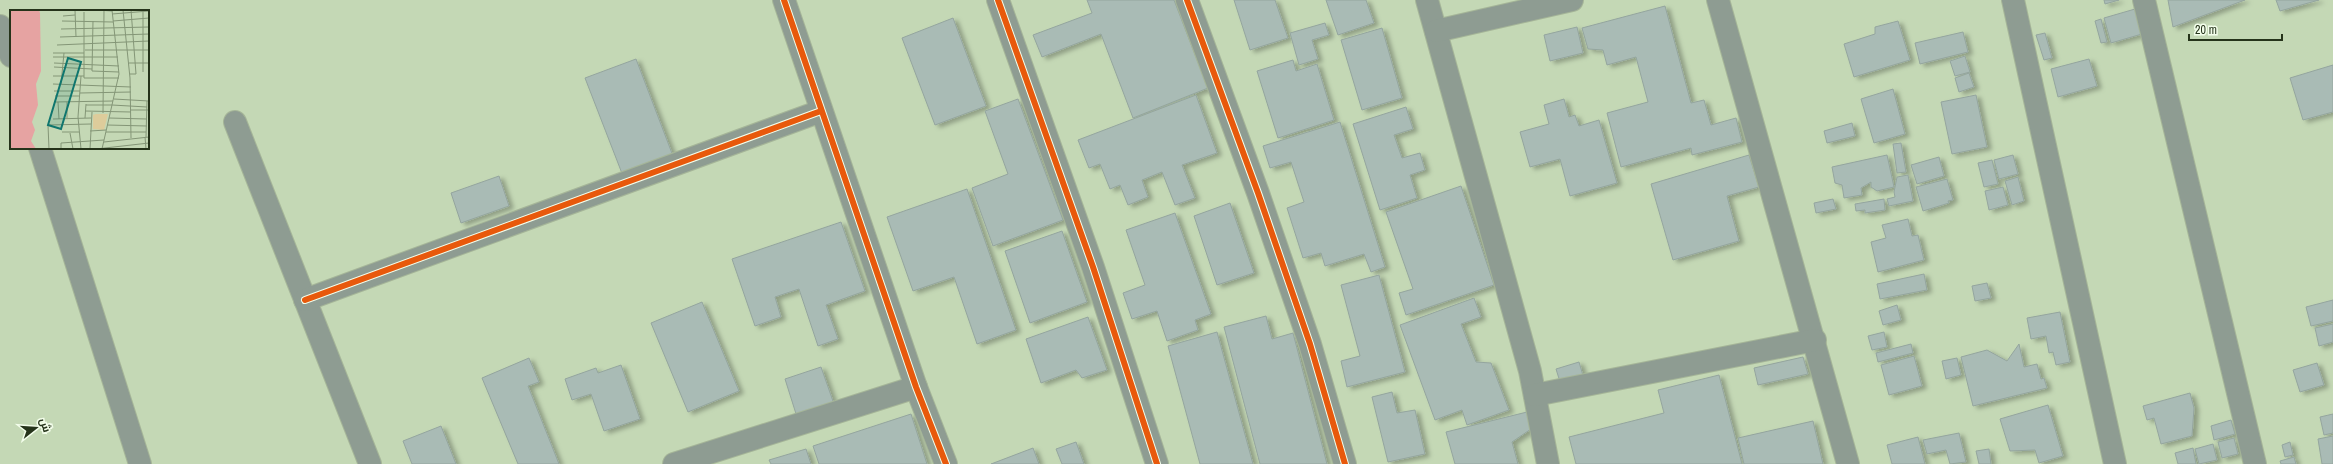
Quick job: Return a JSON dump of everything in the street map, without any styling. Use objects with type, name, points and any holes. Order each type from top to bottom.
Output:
[{"type":"street","points":[[784,0],[916,387],[946,464]]},
{"type":"street","points":[[998,0],[1093,267],[1157,464]]},
{"type":"street","points":[[1187,0],[1258,193],[1307,337],[1345,464]]},
{"type":"street","points":[[1427,0],[1535,395],[1548,464]]},
{"type":"street","points":[[1436,31],[1572,0]]},
{"type":"street","points":[[1718,0],[1815,340],[1848,464]]},
{"type":"street","points":[[2013,0],[2115,464]]},
{"type":"street","points":[[2144,0],[2255,464]]},
{"type":"street","points":[[0,26],[10,53]]},
{"type":"street","points":[[305,300],[821,111]]},
{"type":"street","points":[[235,122],[370,464]]},
{"type":"street","points":[[40,149],[140,464]]},
{"type":"street","points":[[1535,395],[1815,340]]},
{"type":"street","points":[[674,464],[916,387]]},
{"type":"building","points":[[1087,0],[1174,0],[1208,88],[1133,118],[1101,34],[1042,57],[1033,35],[1092,13]]},
{"type":"building","points":[[1234,0],[1275,0],[1288,38],[1250,50]]},
{"type":"building","points":[[1326,0],[1366,0],[1374,23],[1338,35]]},
{"type":"building","points":[[2104,0],[2119,0],[2105,4]]},
{"type":"building","points":[[2168,0],[2245,0],[2173,27]]},
{"type":"building","points":[[2276,0],[2319,0],[2280,11]]},
{"type":"building","points":[[1665,6],[1691,103],[1704,100],[1711,125],[1736,118],[1742,142],[1692,155],[1691,148],[1621,167],[1607,113],[1648,102],[1636,57],[1607,65],[1603,50],[1588,49],[1582,28]]},
{"type":"building","points":[[2135,9],[2142,34],[2111,43],[2104,18]]},
{"type":"building","points":[[953,18],[986,106],[935,125],[902,38]]},
{"type":"building","points":[[2101,19],[2107,42],[2101,43],[2095,21]]},
{"type":"building","points":[[1898,21],[1910,60],[1854,77],[1844,44],[1875,34],[1875,27]]},
{"type":"building","points":[[1325,23],[1329,35],[1312,40],[1318,59],[1299,65],[1290,33]]},
{"type":"building","points":[[1577,27],[1583,53],[1550,61],[1544,35]]},
{"type":"building","points":[[1382,28],[1402,98],[1362,110],[1341,40]]},
{"type":"building","points":[[1963,32],[1968,52],[1920,64],[1915,43]]},
{"type":"building","points":[[2045,33],[2052,58],[2044,60],[2036,35]]},
{"type":"building","points":[[1965,56],[1970,72],[1955,76],[1950,61]]},
{"type":"building","points":[[636,59],[673,156],[623,176],[585,78]]},
{"type":"building","points":[[2089,59],[2097,86],[2058,97],[2051,69]]},
{"type":"building","points":[[1293,60],[1296,71],[1317,64],[1334,120],[1278,138],[1257,71]]},
{"type":"building","points":[[2333,65],[2333,112],[2303,120],[2290,78]]},
{"type":"building","points":[[1969,73],[1974,87],[1959,92],[1955,78]]},
{"type":"building","points":[[1893,89],[1905,134],[1874,143],[1861,99]]},
{"type":"building","points":[[1196,95],[1217,153],[1182,165],[1195,198],[1175,205],[1162,172],[1142,180],[1148,197],[1128,205],[1120,185],[1110,189],[1100,164],[1089,168],[1078,140]]},
{"type":"building","points":[[1976,95],[1987,147],[1952,154],[1941,102]]},
{"type":"building","points":[[1018,99],[1063,220],[993,246],[972,188],[1008,174],[985,111]]},
{"type":"building","points":[[1564,99],[1569,117],[1575,115],[1579,126],[1599,120],[1617,183],[1570,196],[1560,159],[1530,167],[1520,132],[1549,124],[1544,105]]},
{"type":"building","points":[[1406,107],[1413,129],[1394,135],[1402,158],[1420,153],[1425,170],[1410,175],[1417,198],[1380,210],[1353,124]]},
{"type":"building","points":[[1340,122],[1385,267],[1371,272],[1364,254],[1325,266],[1321,253],[1303,258],[1287,208],[1304,202],[1291,162],[1270,168],[1263,146]]},
{"type":"building","points":[[1852,123],[1855,136],[1827,143],[1824,131]]},
{"type":"building","points":[[1901,143],[1906,172],[1897,173],[1893,144]]},
{"type":"building","points":[[1749,155],[1759,187],[1727,196],[1739,241],[1673,260],[1651,184]]},
{"type":"building","points":[[1887,155],[1894,187],[1877,191],[1871,187],[1871,182],[1861,188],[1862,195],[1844,198],[1842,185],[1835,183],[1832,167]]},
{"type":"building","points":[[2013,155],[2018,174],[1999,179],[1994,160]]},
{"type":"building","points":[[1939,157],[1944,176],[1917,184],[1911,165]]},
{"type":"building","points":[[1992,160],[1998,184],[1984,187],[1978,163]]},
{"type":"building","points":[[1908,175],[1913,201],[1889,206],[1887,199],[1895,197],[1894,192],[1897,177]]},
{"type":"building","points":[[499,176],[509,206],[461,223],[451,193]]},
{"type":"building","points":[[2018,177],[2024,201],[2012,205],[2005,181]]},
{"type":"building","points":[[1947,179],[1953,200],[1948,201],[1949,203],[1923,211],[1916,187]]},
{"type":"building","points":[[1461,186],[1494,285],[1406,315],[1399,293],[1413,289],[1386,212]]},
{"type":"building","points":[[2003,187],[2008,205],[1989,210],[1985,191]]},
{"type":"building","points":[[967,189],[1016,330],[977,344],[954,277],[913,291],[887,217]]},
{"type":"building","points":[[1833,199],[1836,209],[1816,213],[1814,203]]},
{"type":"building","points":[[1884,199],[1885,210],[1865,213],[1865,210],[1856,211],[1855,204]]},
{"type":"building","points":[[1230,203],[1254,273],[1217,285],[1194,216]]},
{"type":"building","points":[[1175,213],[1211,314],[1195,320],[1198,330],[1167,341],[1157,311],[1132,319],[1123,293],[1145,285],[1126,230]]},
{"type":"building","points":[[1908,219],[1912,236],[1918,235],[1924,260],[1878,272],[1871,242],[1886,238],[1882,225]]},
{"type":"building","points":[[841,222],[865,291],[826,305],[838,339],[818,346],[799,289],[775,297],[781,317],[755,326],[732,259]]},
{"type":"building","points":[[1062,231],[1087,302],[1030,323],[1005,251]]},
{"type":"building","points":[[1924,274],[1927,290],[1880,299],[1877,284]]},
{"type":"building","points":[[1379,275],[1405,372],[1347,387],[1341,361],[1360,356],[1341,285]]},
{"type":"building","points":[[1987,283],[1991,298],[1975,301],[1972,286]]},
{"type":"building","points":[[1474,298],[1481,317],[1461,324],[1476,362],[1491,363],[1509,410],[1467,425],[1462,410],[1435,420],[1400,325]]},
{"type":"building","points":[[2333,300],[2333,321],[2311,326],[2306,307]]},
{"type":"building","points":[[702,302],[739,391],[688,412],[651,323]]},
{"type":"building","points":[[1897,305],[1901,320],[1883,325],[1879,311]]},
{"type":"building","points":[[2060,312],[2070,362],[2056,365],[2053,352],[2049,353],[2046,336],[2031,339],[2027,318]]},
{"type":"building","points":[[1266,316],[1272,339],[1293,333],[1327,464],[1260,464],[1224,327]]},
{"type":"building","points":[[1088,317],[1107,370],[1082,378],[1076,370],[1041,383],[1026,339]]},
{"type":"building","points":[[2333,324],[2333,342],[2319,346],[2315,328]]},
{"type":"building","points":[[1217,332],[1253,464],[1200,464],[1168,346]]},
{"type":"building","points":[[1884,332],[1887,347],[1872,350],[1868,336]]},
{"type":"building","points":[[1911,344],[1913,353],[1878,362],[1876,353]]},
{"type":"building","points":[[2019,344],[2024,367],[2037,364],[2041,379],[2044,378],[2047,388],[1973,406],[1961,357],[1987,350],[2007,361]]},
{"type":"building","points":[[1914,356],[1922,386],[1889,395],[1881,365]]},
{"type":"building","points":[[1803,357],[1808,374],[1758,385],[1754,368]]},
{"type":"building","points":[[529,358],[539,382],[528,386],[559,464],[518,464],[482,378]]},
{"type":"building","points":[[1957,358],[1961,375],[1946,379],[1942,361]]},
{"type":"building","points":[[1579,362],[1584,379],[1561,385],[1556,369]]},
{"type":"building","points":[[2317,363],[2324,385],[2300,392],[2293,370]]},
{"type":"building","points":[[621,365],[640,419],[604,431],[591,394],[572,400],[565,379],[596,368],[598,373]]},
{"type":"building","points":[[821,367],[834,404],[797,417],[785,379]]},
{"type":"building","points":[[1719,375],[1742,464],[1576,464],[1569,437],[1664,413],[1658,390]]},
{"type":"building","points":[[1392,392],[1397,413],[1415,410],[1425,454],[1388,462],[1372,397]]},
{"type":"building","points":[[2190,393],[2194,408],[2192,436],[2161,444],[2154,418],[2147,420],[2143,406]]},
{"type":"building","points":[[2048,405],[2063,456],[2039,463],[2035,450],[2010,451],[2000,419]]},
{"type":"building","points":[[1527,412],[1531,429],[1512,442],[1518,464],[1455,464],[1446,432]]},
{"type":"building","points":[[911,414],[927,464],[819,464],[813,446]]},
{"type":"building","points":[[2333,414],[2333,433],[2324,435],[2320,417]]},
{"type":"building","points":[[2231,420],[2235,434],[2214,440],[2211,426]]},
{"type":"building","points":[[1813,421],[1823,464],[1744,464],[1738,438]]},
{"type":"building","points":[[441,426],[456,464],[412,464],[403,441]]},
{"type":"building","points":[[1959,433],[1966,462],[1950,464],[1946,450],[1927,454],[1923,440]]},
{"type":"building","points":[[2333,436],[2333,464],[2322,464],[2318,439]]},
{"type":"building","points":[[1918,437],[1925,464],[1892,464],[1887,445]]},
{"type":"building","points":[[2234,438],[2238,454],[2222,458],[2218,442]]},
{"type":"building","points":[[1076,442],[1084,464],[1062,464],[1056,449]]},
{"type":"building","points":[[2290,442],[2293,455],[2285,457],[2282,445]]},
{"type":"building","points":[[2213,444],[2217,460],[2199,464],[2195,449]]},
{"type":"building","points":[[1033,448],[1039,464],[991,464]]},
{"type":"building","points":[[2193,448],[2196,464],[2178,464],[2175,453]]},
{"type":"building","points":[[806,449],[811,464],[771,464],[769,460]]},
{"type":"building","points":[[1989,449],[1991,464],[1979,464],[1976,451]]},
{"type":"building","points":[[2294,457],[2296,464],[2281,464],[2280,461]]},
{"type":"cycle path","points":[[784,0],[916,387],[946,464]]},
{"type":"cycle path","points":[[998,0],[1093,267],[1157,464]]},
{"type":"cycle path","points":[[1187,0],[1258,193],[1310,344],[1345,464]]},
{"type":"cycle path","points":[[305,300],[821,111]]}]
